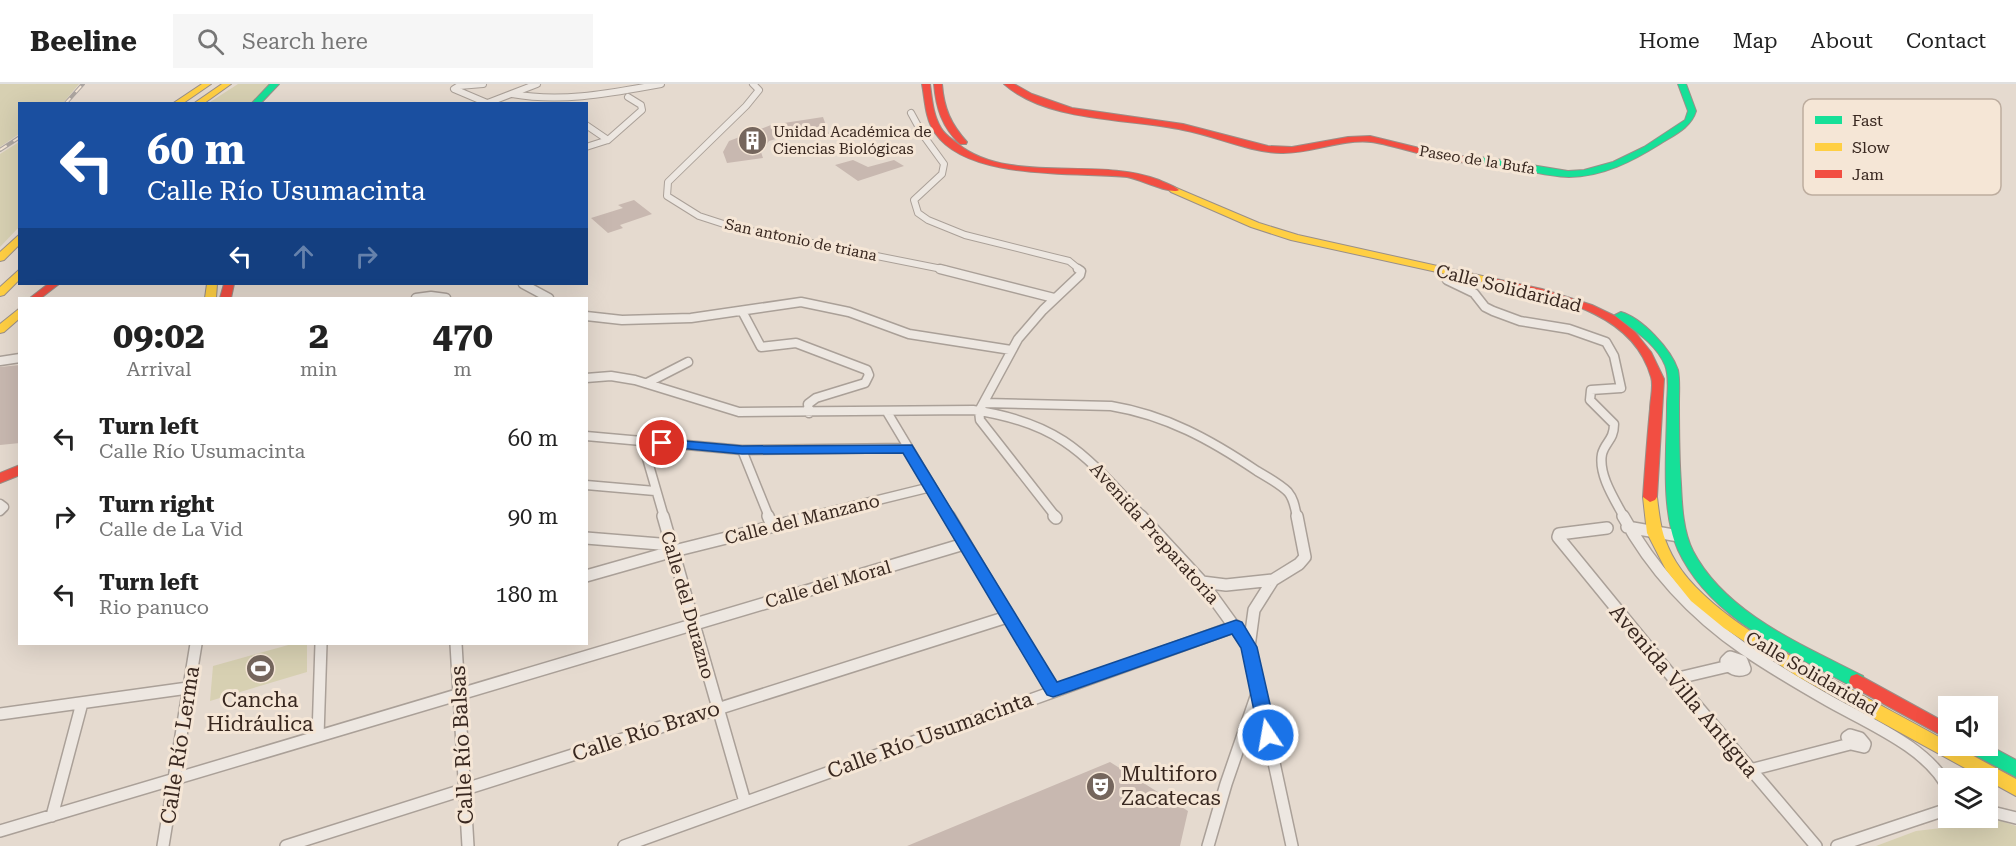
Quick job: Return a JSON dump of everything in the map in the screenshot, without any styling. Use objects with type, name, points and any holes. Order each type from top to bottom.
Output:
[{"type":"main road","points":[[179,102],[207,84]]},
{"type":"main road","points":[[200,102],[227,84]]},
{"type":"main road","points":[[257,102],[274,84]]},
{"type":"main road","points":[[265,102],[282,84]]},
{"type":"main road","name":"Calle Solidaridad","points":[[926,84],[932,117],[941,135],[959,149],[989,162],[1032,170],[1106,171],[1143,178],[1280,233],[1544,293],[1575,302],[1612,320],[1645,347],[1656,367],[1658,379],[1649,514],[1660,550],[1675,572],[1706,606],[1768,651],[2016,788]]},
{"type":"main road","name":"Calle Solidaridad","points":[[938,84],[943,116],[948,129],[963,142],[986,154],[1022,164],[1101,166],[1152,174],[1285,228],[1540,285],[1593,302],[1630,321],[1654,340],[1672,368],[1676,522],[1679,536],[1694,565],[1717,592],[1777,637],[1938,726]]},
{"type":"main road","name":"Paseo de la Bufa","points":[[1008,84],[1027,98],[1052,107],[1180,126],[1271,149],[1290,151],[1345,139],[1364,139],[1386,142],[1448,159],[1505,162],[1551,172],[1574,174],[1600,170],[1689,121],[1692,109],[1682,89],[1682,84]]},
{"type":"main road","points":[[0,258],[18,239]]},
{"type":"main road","points":[[2,293],[18,274]]},
{"type":"main road","points":[[36,297],[53,285]]},
{"type":"main road","points":[[1,327],[18,313]]},
{"type":"main road","points":[[3,477],[18,463]]},
{"type":"main road","points":[[3,477],[18,470]]},
{"type":"main road","points":[[1991,756],[2016,770]]},
{"type":"street","points":[[483,84],[459,86],[454,89],[484,102]]},
{"type":"street","points":[[489,102],[537,84]]},
{"type":"street","points":[[512,94],[548,99],[572,98],[661,84]]},
{"type":"street","name":"San antonio de triana","points":[[753,84],[759,90],[746,106],[668,182],[667,196],[682,209],[729,227],[787,237],[1013,285],[1053,298]]},
{"type":"street","points":[[588,146],[608,140],[642,110],[640,105],[628,97]]},
{"type":"street","points":[[911,113],[923,135],[944,164],[942,174],[914,200],[918,213],[960,233],[1062,259],[1078,267],[1080,275],[1053,298],[1011,350],[981,407],[980,420],[1056,518]]},
{"type":"street","points":[[588,126],[608,140]]},
{"type":"street","points":[[1447,280],[1474,293],[1485,307],[1493,311],[1520,321],[1569,328],[1606,342],[1614,356],[1621,388],[1592,390],[1590,400],[1614,424],[1613,437],[1606,445],[1602,457],[1608,485],[1640,549],[1676,593],[1730,639],[1766,663],[1910,748],[1932,763],[1938,770]]},
{"type":"street","points":[[525,285],[547,297]]},
{"type":"street","points":[[424,297],[438,297]]},
{"type":"street","points":[[588,316],[622,320],[691,318],[789,302],[810,303],[849,312],[909,334],[1011,350]]},
{"type":"street","points":[[742,311],[761,347],[796,343],[867,370],[869,375],[865,382],[816,398],[808,404],[809,413]]},
{"type":"street","points":[[0,361],[18,358]]},
{"type":"street","points":[[647,383],[688,362]]},
{"type":"street","name":"Avenida Preparatoria","points":[[588,378],[621,377],[739,412],[887,412],[981,407],[1115,408],[1151,415],[1201,435],[1287,491],[1294,502],[1305,557],[1299,564],[1273,580],[1254,610],[1249,647]]},
{"type":"street","name":"Avenida Preparatoria","points":[[981,407],[1038,426],[1059,436],[1087,457],[1202,582],[1249,647]]},
{"type":"street","points":[[887,412],[1053,691]]},
{"type":"street","points":[[588,436],[742,450],[908,448]]},
{"type":"street","points":[[588,443],[598,438]]},
{"type":"street","name":"Calle del Durazno","points":[[642,441],[745,802]]},
{"type":"street","points":[[742,450],[772,526]]},
{"type":"street","points":[[588,485],[655,491]]},
{"type":"street","name":"Calle del Manzano","points":[[588,575],[673,548],[931,487]]},
{"type":"street","points":[[0,504],[4,507],[0,511]]},
{"type":"street","points":[[1627,527],[1679,536]]},
{"type":"street","name":"Avenida Villa Antigua","points":[[1607,528],[1559,534],[1558,537],[1674,679],[1816,846]]},
{"type":"street","points":[[588,537],[673,548]]},
{"type":"street","name":"Calle del Moral","points":[[0,831],[964,544]]},
{"type":"street","points":[[1202,582],[1226,585],[1273,580]]},
{"type":"street","name":"Calle Río Bravo","points":[[286,846],[1007,617]]},
{"type":"street","name":"Calle Río Usumacinta","points":[[624,846],[1236,626]]},
{"type":"street","name":"Calle Río Lerma","points":[[163,846],[196,645]]},
{"type":"street","points":[[318,736],[321,645]]},
{"type":"street","name":"Calle Río Balsas","points":[[456,645],[468,846]]},
{"type":"street","points":[[1249,647],[1292,846]]},
{"type":"street","points":[[1674,679],[1729,666]]},
{"type":"street","points":[[0,714],[188,688]]},
{"type":"street","points":[[1209,846],[1226,784],[1258,690]]},
{"type":"street","points":[[52,816],[82,703]]},
{"type":"street","points":[[1750,770],[1850,744]]},
{"type":"street","points":[[1837,846],[1938,812]]},
{"type":"street","points":[[1998,814],[2016,818]]},
{"type":"shaded area","points":[[0,84],[79,84],[64,102],[18,102],[18,135],[0,147]]},
{"type":"shaded area","points":[[238,84],[270,84],[252,102],[210,102]]},
{"type":"shaded area","points":[[18,143],[18,228],[0,247],[0,154]]},
{"type":"shaded area","name":"Cancha Hidráulica","points":[[288,645],[307,645],[307,672],[210,701],[213,666]]},
{"type":"shaded area","points":[[1998,821],[2016,826],[2016,846],[1876,846],[1916,831],[1942,828],[1998,828]]},
{"type":"building","name":"Unidad Académica de Ciencias Biológicas","points":[[823,117],[829,134],[808,137],[806,132],[786,136],[769,141],[761,152],[763,158],[727,163],[723,152],[729,141],[771,125]]},
{"type":"building","points":[[853,160],[868,167],[894,160],[904,166],[858,181],[835,165]]},
{"type":"building","points":[[634,200],[652,214],[620,225],[623,228],[608,233],[591,218],[623,208],[618,205]]},
{"type":"building","points":[[18,365],[18,443],[0,445],[0,367]]},
{"type":"building","name":"Multiforo Zacatecas","points":[[1110,762],[1188,811],[1180,846],[907,846]]},
{"type":"railway","points":[[67,102],[83,84]]},
{"type":"railway","points":[[0,150],[18,138]]},
{"type":"traffic: fast","points":[[257,102],[275,84]]},
{"type":"traffic: fast","points":[[1477,160],[1568,174],[1600,170],[1632,157],[1689,121],[1692,111],[1682,84]]},
{"type":"traffic: fast","points":[[1621,315],[1662,350],[1671,366],[1674,384],[1673,479],[1677,519],[1686,551],[1718,594],[1739,612],[1761,628],[1857,681]]},
{"type":"traffic: fast","points":[[1992,756],[2016,769]]},
{"type":"traffic: slow","points":[[179,102],[207,84]]},
{"type":"traffic: slow","points":[[200,102],[227,84]]},
{"type":"traffic: slow","points":[[1174,190],[1255,225],[1295,238],[1487,280]]},
{"type":"traffic: slow","points":[[0,258],[18,239]]},
{"type":"traffic: slow","points":[[0,293],[18,274]]},
{"type":"traffic: slow","points":[[211,297],[212,285]]},
{"type":"traffic: slow","points":[[0,330],[18,313]]},
{"type":"traffic: slow","points":[[1650,497],[1654,533],[1671,566],[1697,597],[1729,624],[1765,649],[1803,671],[2016,788]]},
{"type":"traffic: jam","points":[[926,84],[931,112],[938,131],[960,150],[981,160],[1031,169],[1131,175],[1148,179],[1174,190]]},
{"type":"traffic: jam","points":[[938,84],[940,101],[947,123],[963,142]]},
{"type":"traffic: jam","points":[[1008,84],[1029,96],[1071,110],[1183,127],[1268,149],[1292,150],[1348,140],[1370,139],[1448,157],[1477,160]]},
{"type":"traffic: jam","points":[[1487,280],[1538,291],[1588,307],[1611,319],[1631,334],[1647,354],[1658,379],[1650,497]]},
{"type":"traffic: jam","points":[[36,297],[53,285]]},
{"type":"traffic: jam","points":[[226,297],[229,285]]},
{"type":"traffic: jam","points":[[0,479],[18,470]]},
{"type":"traffic: jam","points":[[1857,681],[1938,726]]},
{"type":"place","name":"Unidad Académica de Ciencias Biológicas","points":[[752,141]]},
{"type":"place","name":"Cancha Hidráulica","points":[[260,669]]},
{"type":"place","name":"Multiforo Zacatecas","points":[[1100,786]]},
{"type":"route","points":[[662,443],[742,450],[908,448],[1053,691],[1236,626],[1249,647],[1268,735]]}]
